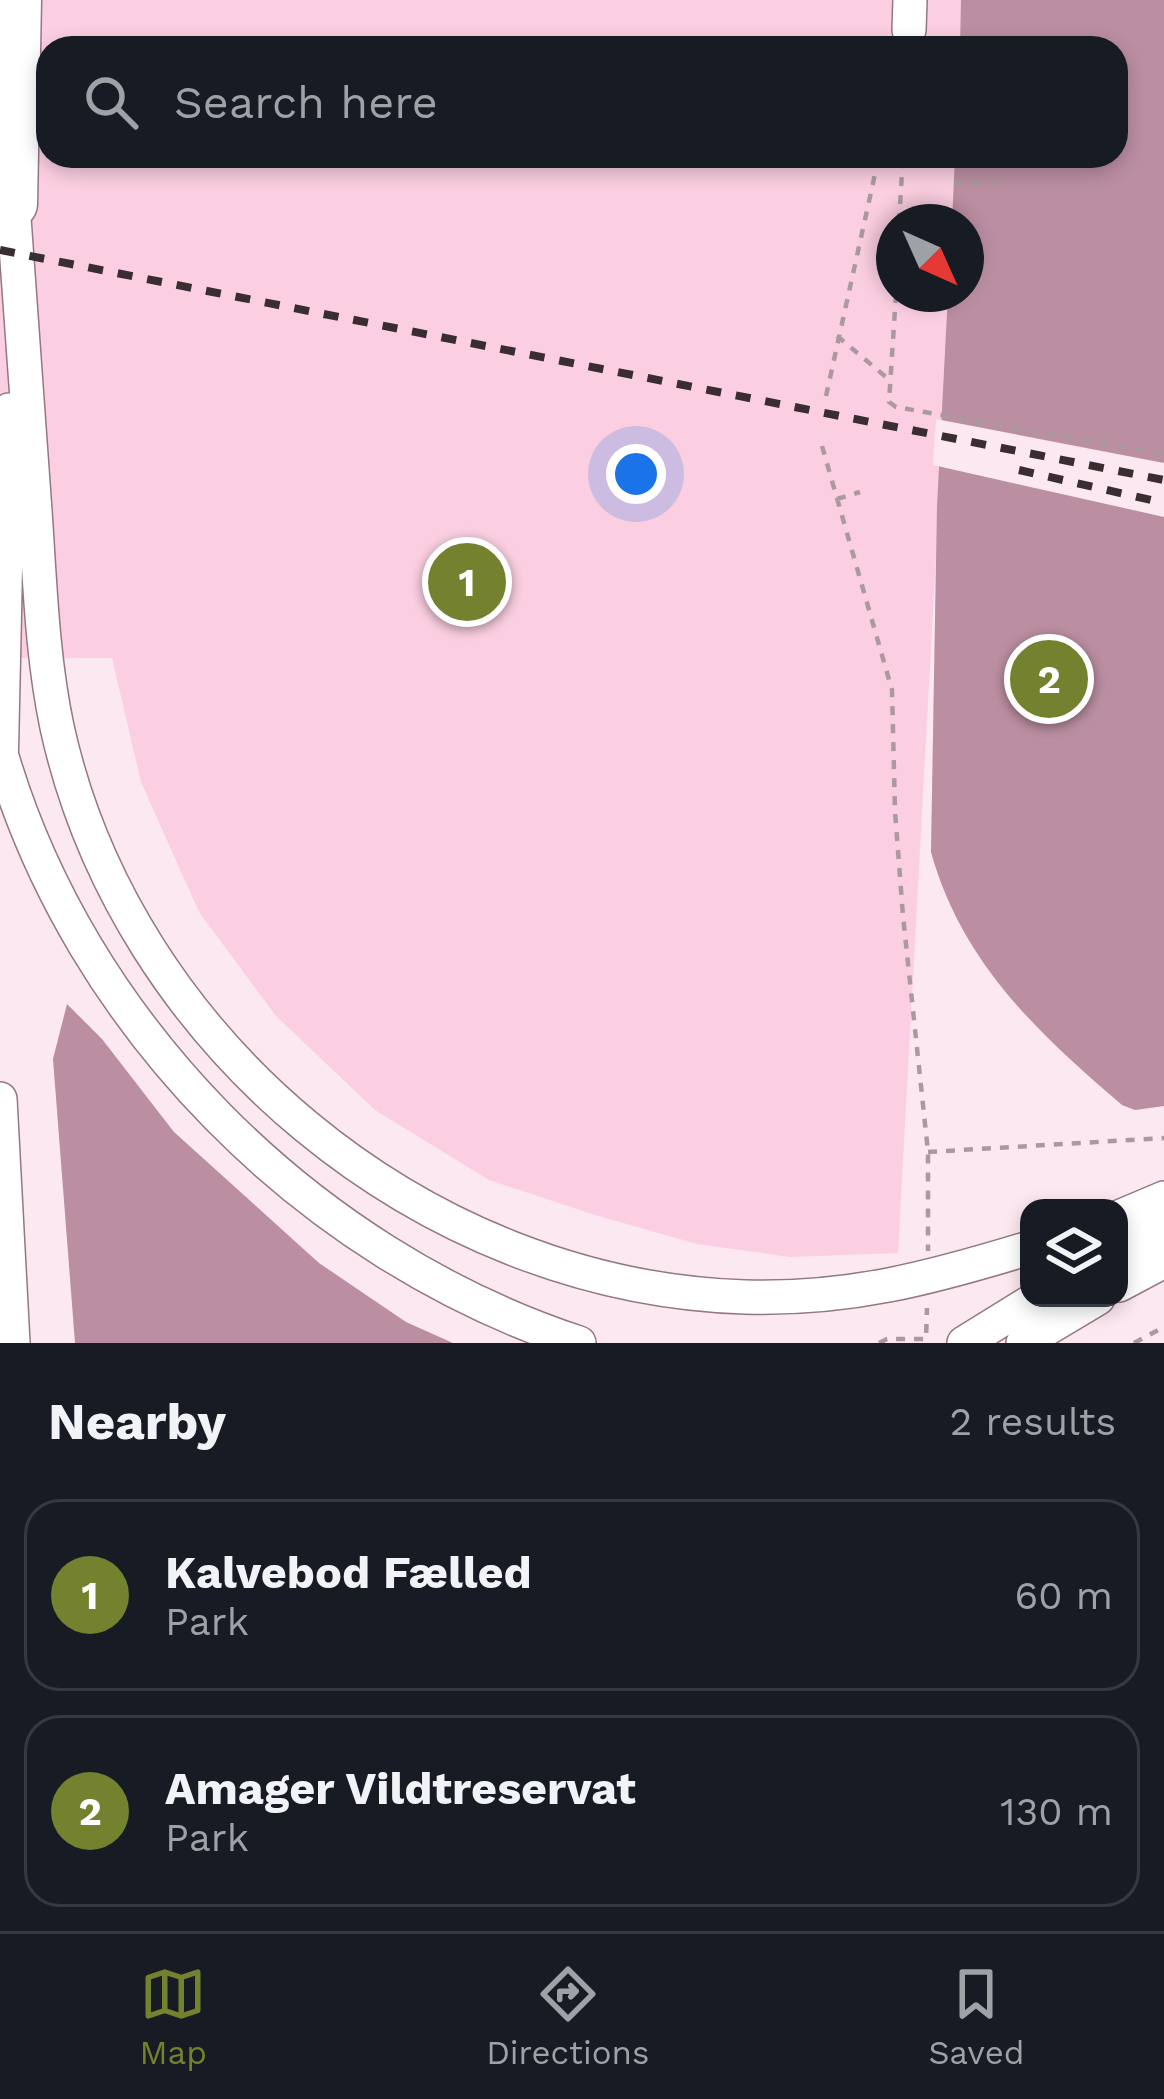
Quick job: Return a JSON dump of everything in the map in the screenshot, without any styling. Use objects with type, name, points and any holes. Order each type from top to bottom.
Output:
[{"type":"highway","points":[[13,204],[17,0]]},
{"type":"street","points":[[0,810],[13,204]]},
{"type":"street","points":[[13,204],[44,644],[58,728],[88,827],[135,926],[196,1018],[268,1096],[351,1163],[448,1221],[537,1258],[637,1283],[744,1297],[828,1295],[922,1281],[1020,1251]]},
{"type":"street","points":[[1,752],[50,881],[112,989],[186,1084],[274,1171],[351,1229],[446,1287],[579,1343]]},
{"type":"street","points":[[0,1099],[13,1343]]},
{"type":"street","points":[[1128,1213],[1164,1198]]},
{"type":"street","points":[[1128,1246],[1164,1226]]},
{"type":"street","points":[[1128,1281],[1164,1261]]},
{"type":"street","points":[[964,1343],[1022,1307]]},
{"type":"street","points":[[1023,1343],[1083,1307]]},
{"type":"path","points":[[826,396],[876,168]]},
{"type":"path","points":[[900,204],[902,168]]},
{"type":"path","points":[[954,182],[1008,183]]},
{"type":"path","points":[[895,312],[889,402],[896,407],[1164,454]]},
{"type":"path","points":[[837,336],[892,382]]},
{"type":"path","points":[[822,446],[892,690],[895,812],[928,1153],[928,1254]]},
{"type":"path","points":[[836,500],[860,492]]},
{"type":"path","points":[[928,1153],[1164,1138]]},
{"type":"path","points":[[879,1343],[926,1339],[927,1302]]},
{"type":"path","points":[[1134,1343],[1164,1327]]},
{"type":"shaded area","points":[[0,0],[1164,0],[1164,1106],[1135,1110],[1122,1105],[1061,1051],[983,962],[945,892],[931,852],[936,556],[898,1253],[790,1257],[697,1244],[489,1180],[375,1110],[276,1016],[199,912],[141,782],[112,658],[0,658]]},
{"type":"shaded area","points":[[961,0],[1164,0],[1164,1106],[1135,1110],[1122,1105],[1061,1051],[1007,993],[962,928],[931,852],[937,506],[947,312],[984,312],[984,204],[953,204],[954,168],[1128,168],[1128,36],[960,36]]},
{"type":"shaded area","points":[[67,1004],[102,1039],[174,1132],[319,1263],[406,1322],[453,1343],[75,1343],[53,1059]]},
{"type":"pier","points":[[936,419],[1164,463],[1164,517],[933,465]]},
{"type":"railway","points":[[0,250],[1164,480]]},
{"type":"railway","points":[[1019,470],[1164,503]]},
{"type":"place","name":"Kalvebod Fælled","points":[[467,582]]},
{"type":"place","name":"Amager Vildtreservat","points":[[1049,679]]}]
